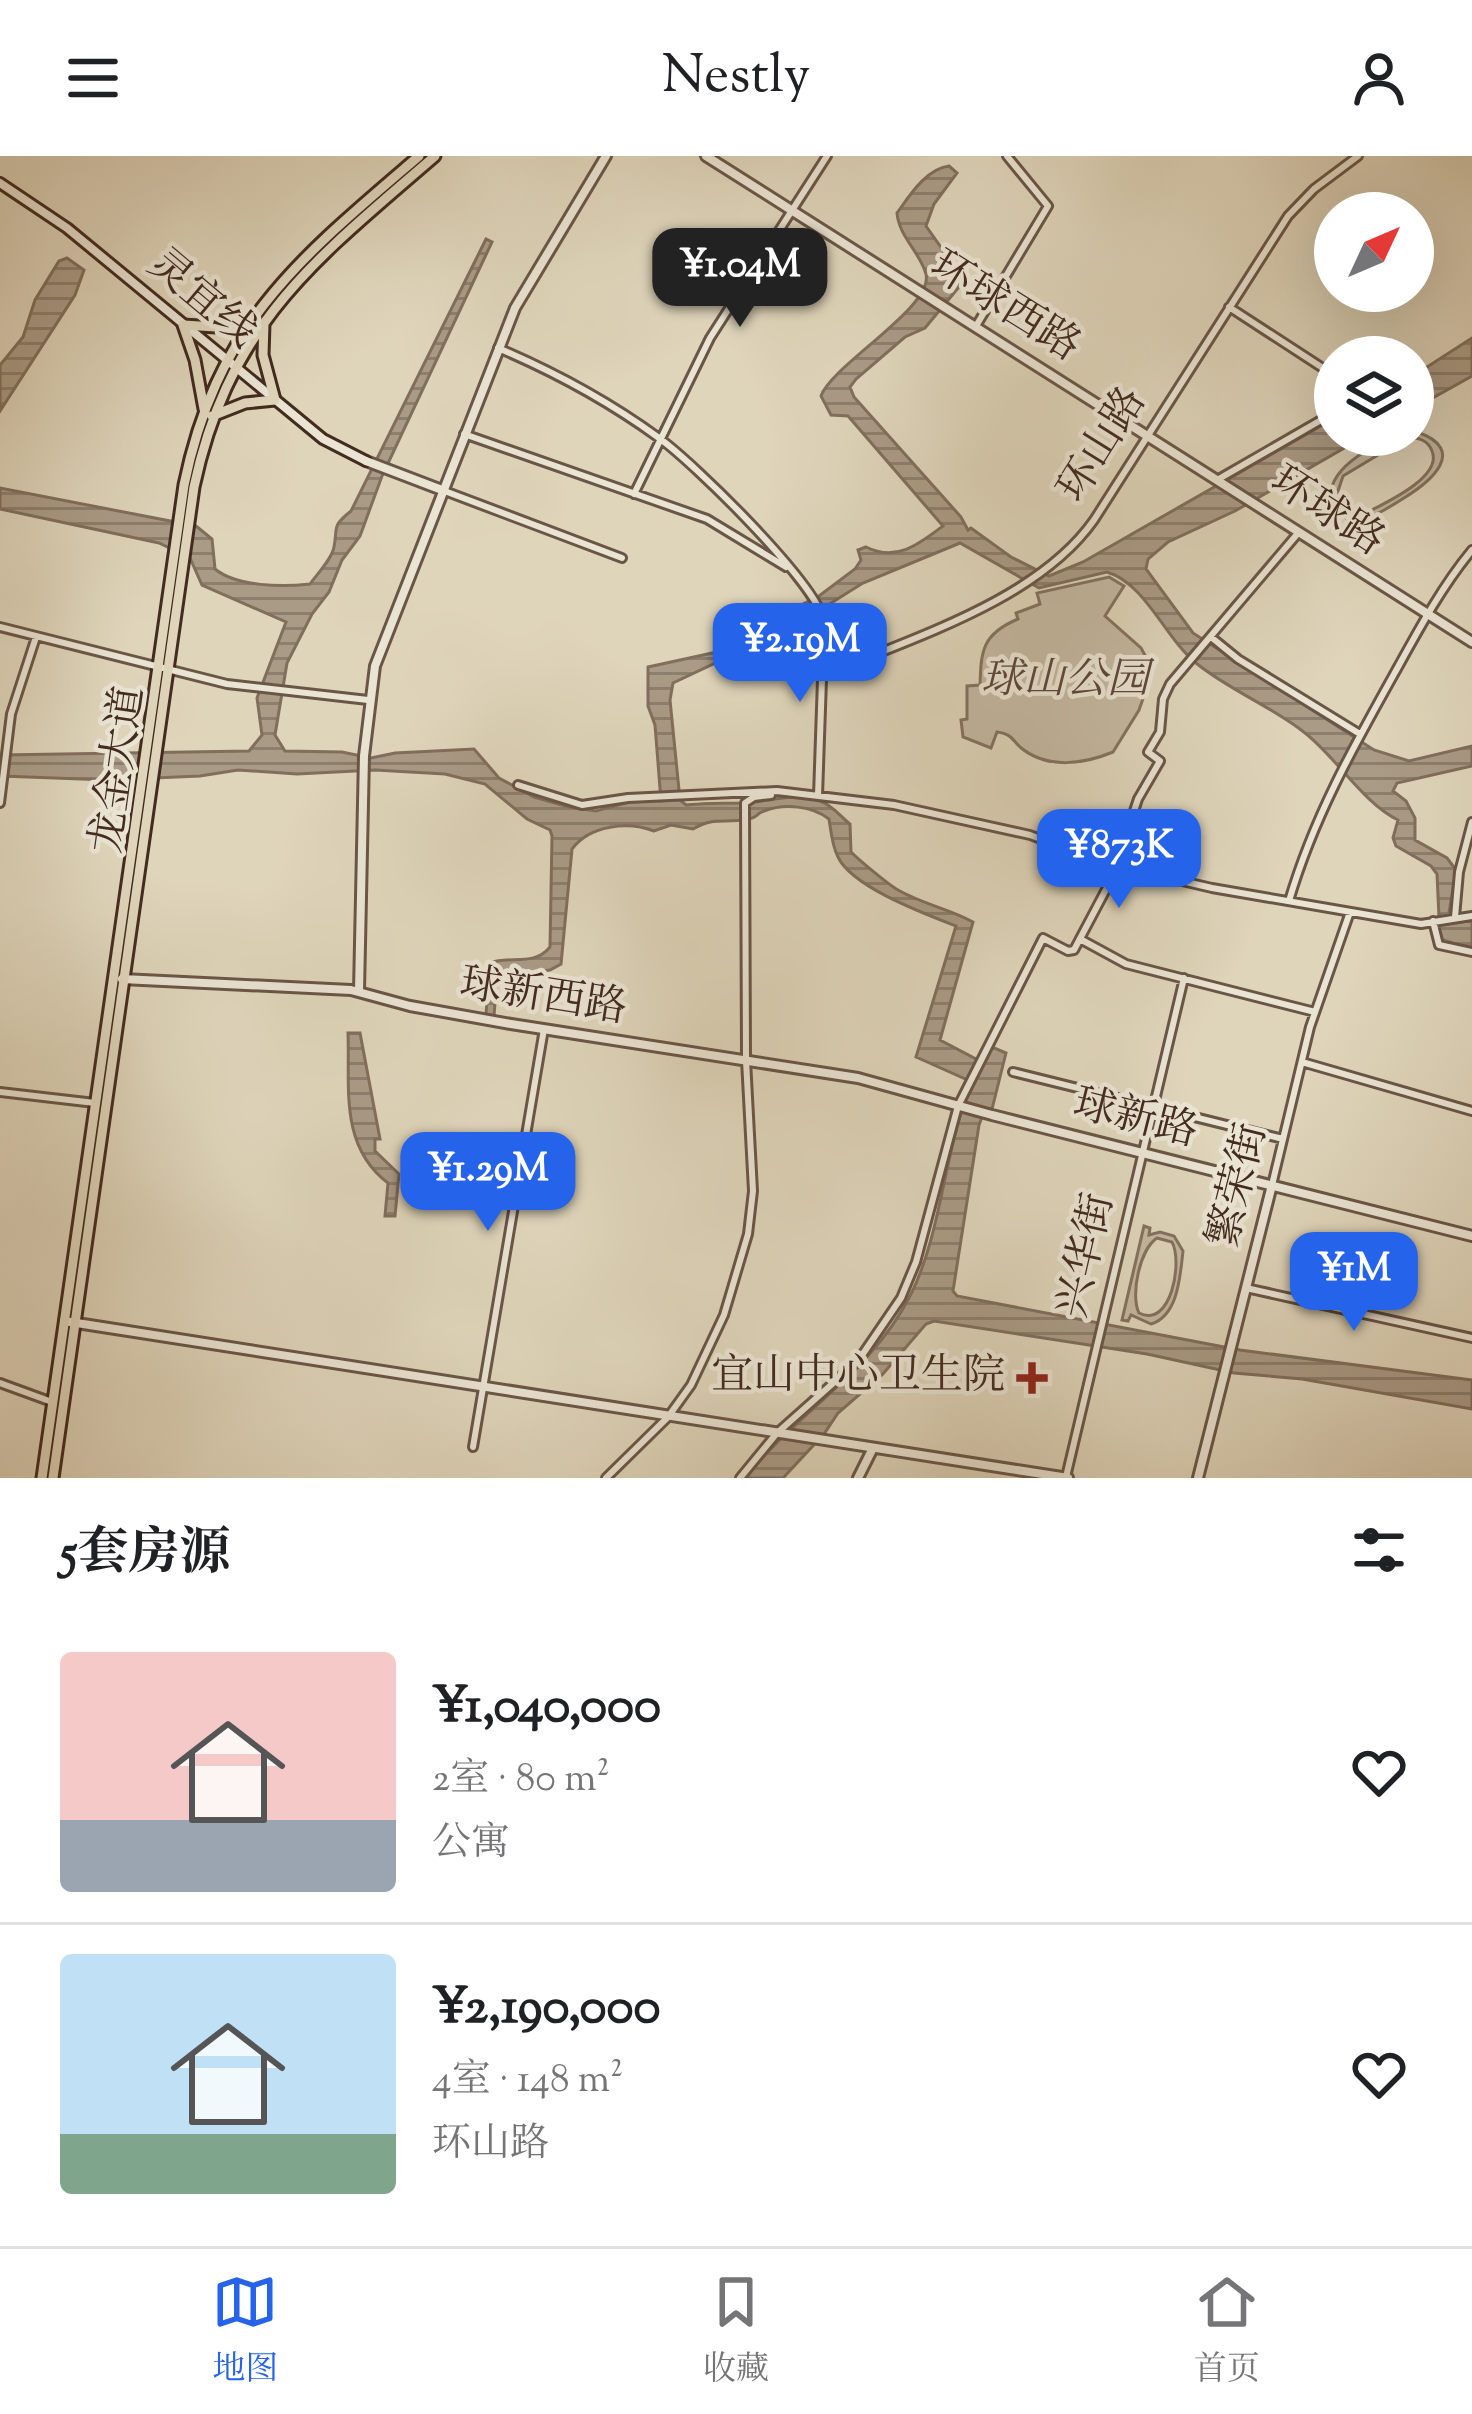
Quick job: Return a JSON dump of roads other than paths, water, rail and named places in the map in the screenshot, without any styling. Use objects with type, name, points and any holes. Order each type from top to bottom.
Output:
[{"type":"main road","name":"龙金大道","points":[[42,1478],[69,1322],[184,517],[208,413],[230,364],[306,254],[419,156]]},
{"type":"main road","name":"龙金大道","points":[[261,315],[435,156]]},
{"type":"main road","points":[[261,315],[263,356],[275,400],[208,413],[183,326],[224,326],[261,315]]},
{"type":"main road","name":"龙金大道","points":[[53,1478],[94,1102],[118,979]]},
{"type":"street","points":[[359,992],[364,756],[368,700],[379,655],[498,347],[542,259],[606,156]]},
{"type":"street","name":"环球西路","points":[[706,156],[1147,435]]},
{"type":"street","points":[[634,494],[710,338],[827,156]]},
{"type":"street","points":[[976,326],[1048,206],[1006,156]]},
{"type":"street","name":"环山路","points":[[822,676],[1022,586],[1087,531],[1296,207],[1358,156]]},
{"type":"street","name":"灵宜线","points":[[0,183],[67,228],[334,446],[442,490]]},
{"type":"street","points":[[1229,307],[1314,362]]},
{"type":"street","points":[[498,347],[660,439],[794,570],[814,597],[821,611],[818,796]]},
{"type":"street","points":[[1218,480],[1314,424]]},
{"type":"street","points":[[464,434],[717,524],[755,551],[794,570]]},
{"type":"street","name":"环球路","points":[[1147,435],[1472,642]]},
{"type":"street","points":[[442,490],[622,558]]},
{"type":"street","points":[[740,1478],[780,1433],[853,1367],[901,1298],[916,1262],[968,1082],[1042,938],[1068,951],[1080,939],[1116,866],[1138,799],[1160,760],[1148,752],[1160,732],[1163,699],[1299,532]]},
{"type":"street","points":[[1289,901],[1311,832],[1337,776],[1429,614],[1472,550]]},
{"type":"street","points":[[0,627],[257,688],[368,700]]},
{"type":"street","points":[[0,802],[15,696],[37,636]]},
{"type":"street","points":[[1209,639],[1360,734]]},
{"type":"street","points":[[518,785],[582,805],[662,796],[818,796],[969,819],[1116,866],[1289,901],[1420,924],[1472,916]]},
{"type":"street","points":[[606,1478],[669,1416],[692,1385],[716,1335],[748,1234],[753,1175],[746,1060],[745,802],[754,796],[792,793]]},
{"type":"street","points":[[1453,917],[1472,822]]},
{"type":"street","name":"繁荣街","points":[[1198,1478],[1301,1062],[1350,912]]},
{"type":"street","points":[[1434,921],[1439,945],[1472,952]]},
{"type":"street","points":[[1080,939],[1126,964],[1315,1012]]},
{"type":"street","name":"兴华街","points":[[1067,1478],[1184,978]]},
{"type":"street","name":"球新西路","points":[[118,979],[359,992],[410,1006],[858,1078],[959,1106]]},
{"type":"street","points":[[473,1447],[544,1029]]},
{"type":"street","points":[[1301,1062],[1472,1111]]},
{"type":"street","points":[[1013,1072],[1283,1138]]},
{"type":"street","points":[[0,1092],[94,1102]]},
{"type":"street","name":"球新路","points":[[959,1106],[1472,1236]]},
{"type":"street","points":[[1246,1288],[1472,1338]]},
{"type":"street","points":[[69,1322],[1067,1478]]},
{"type":"street","points":[[0,1383],[52,1402]]},
{"type":"street","points":[[858,1478],[874,1448]]},
{"type":"place","name":"宜山中心卫生院","points":[[1032,1378]]},
{"type":"park label","name":"球山公园","points":[[1065,682]]}]
